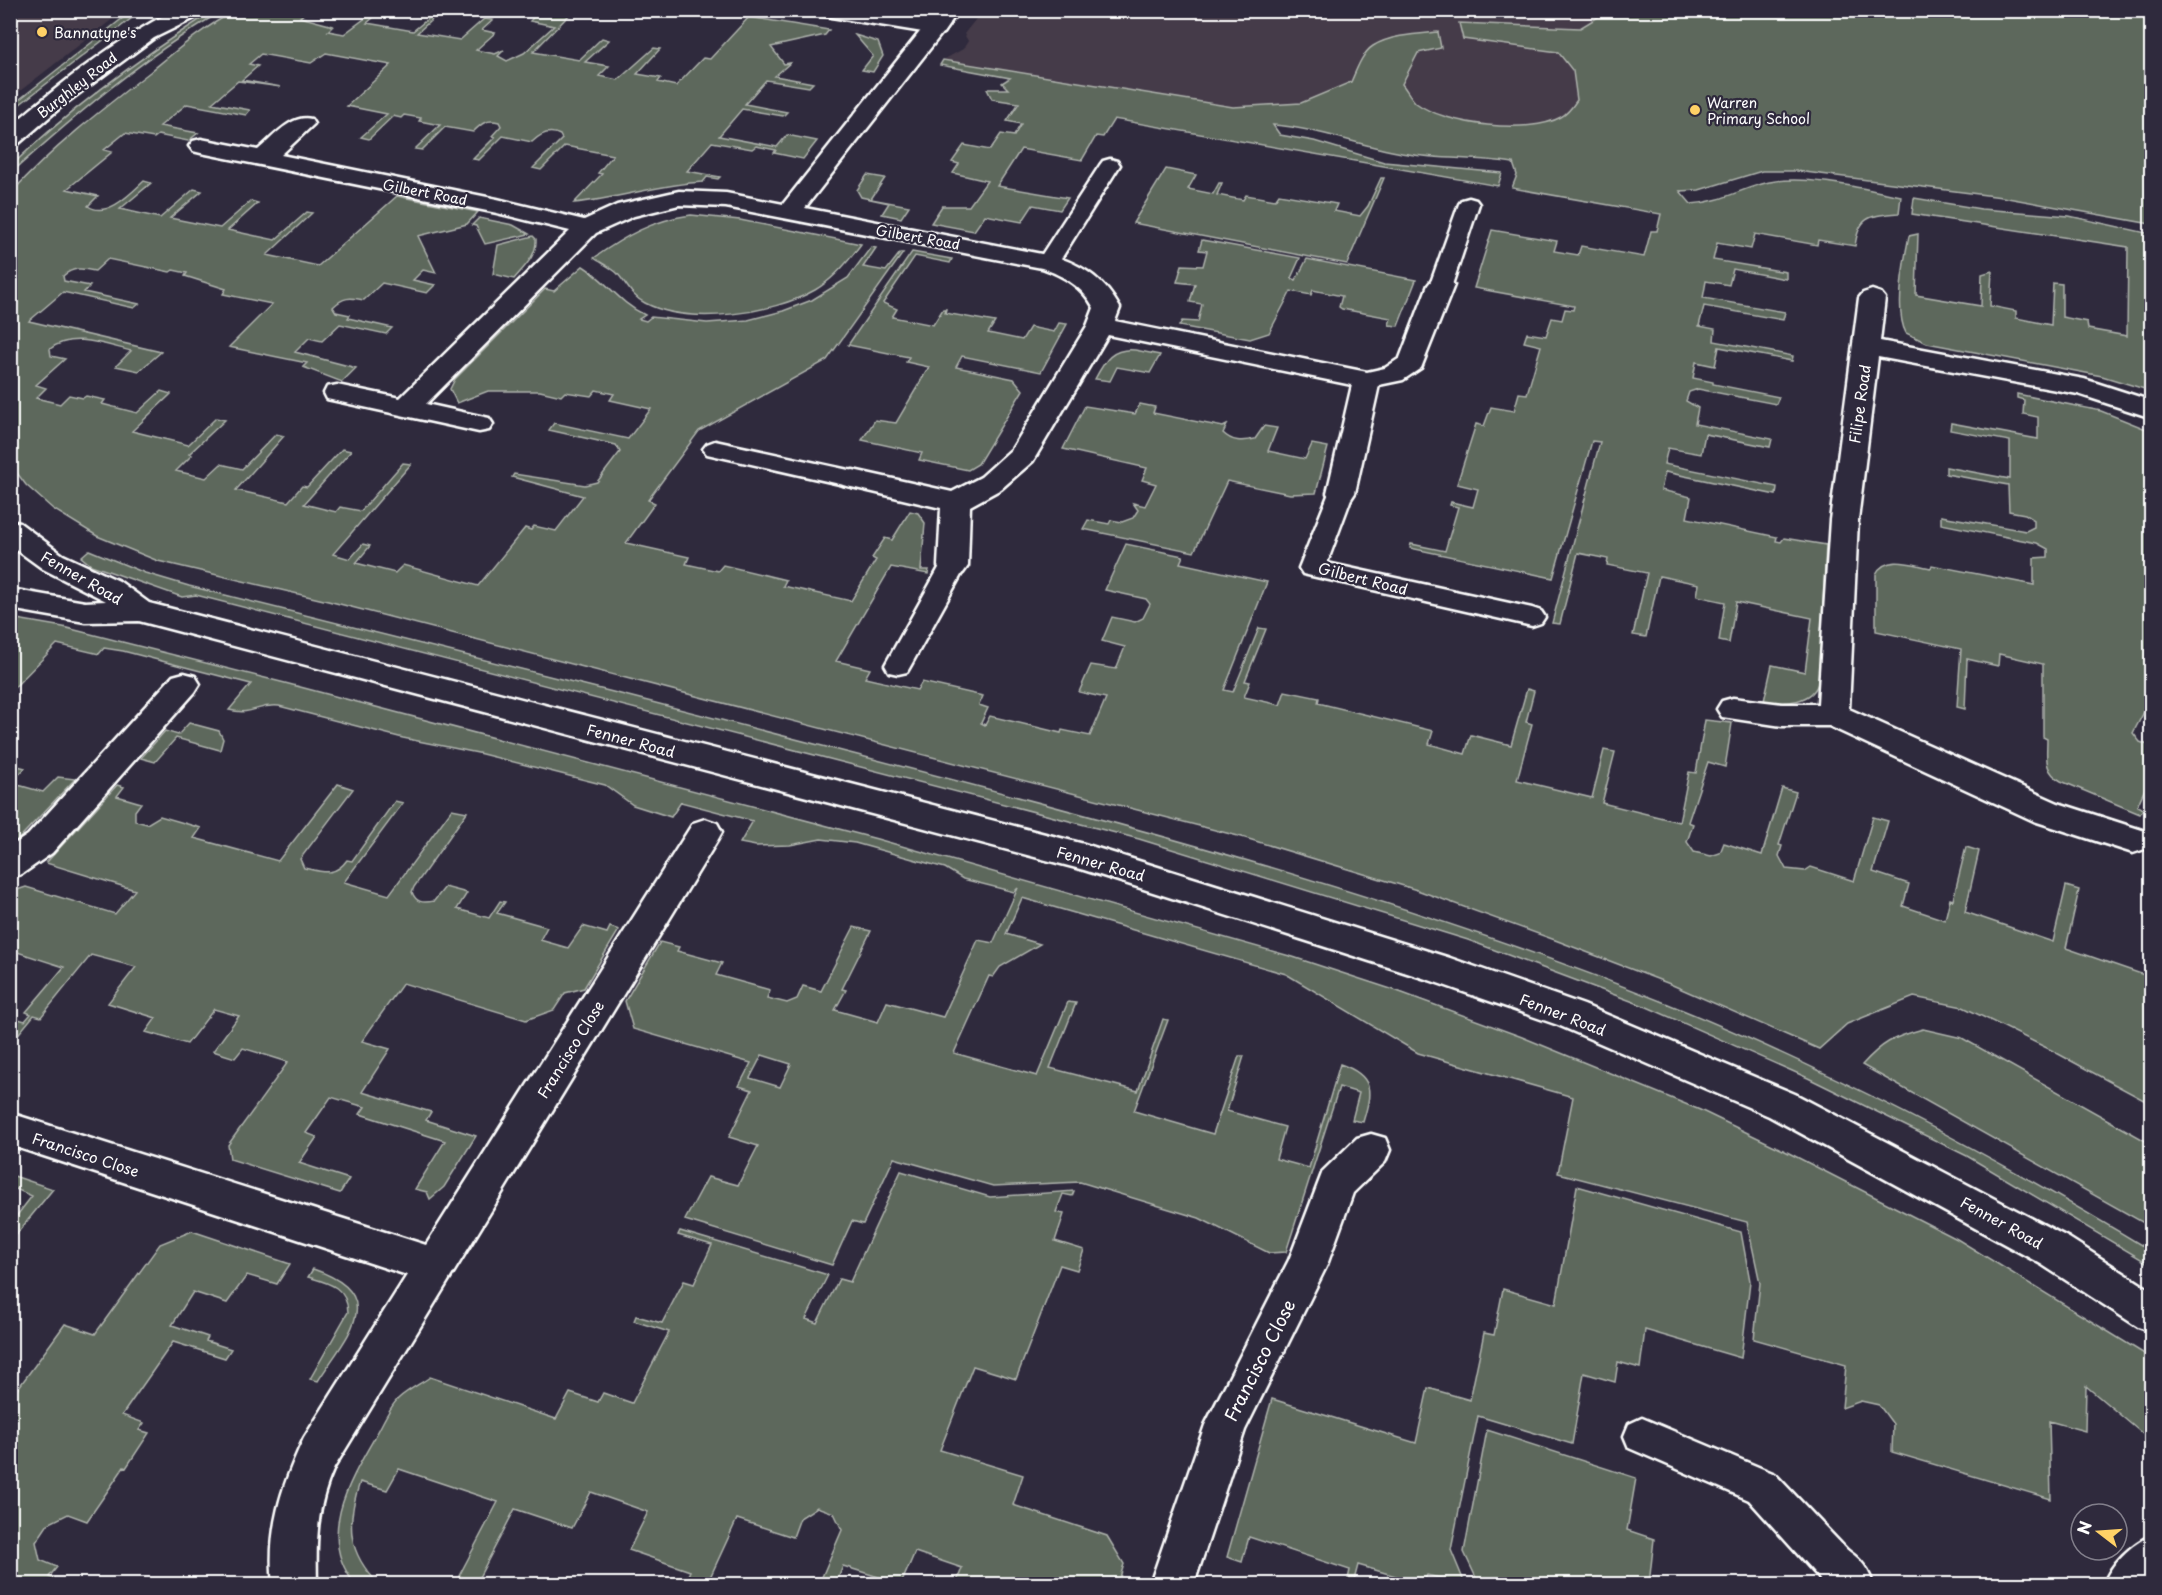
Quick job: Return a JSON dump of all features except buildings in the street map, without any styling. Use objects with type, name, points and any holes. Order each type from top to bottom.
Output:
[{"type":"street","points":[[146,33],[166,10]]},
{"type":"street","points":[[146,33],[193,10]]},
{"type":"street","points":[[825,10],[942,19]]},
{"type":"street","points":[[789,212],[942,19]]},
{"type":"street","name":"Burghley Road","points":[[10,139],[54,101],[146,33]]},
{"type":"street","points":[[262,159],[303,124]]},
{"type":"street","name":"Gilbert Road","points":[[201,146],[530,213],[587,228]]},
{"type":"street","name":"Gilbert Road","points":[[406,408],[587,228],[626,210],[679,198],[726,200],[1048,262],[1070,270],[1087,280],[1101,293],[1107,308],[1100,326],[1023,455],[991,483],[956,502]]},
{"type":"street","points":[[1100,326],[1367,380],[1395,374],[1412,362],[1441,285]]},
{"type":"street","points":[[1867,347],[1872,298]]},
{"type":"street","name":"Filipe Road","points":[[1833,715],[1844,520],[1867,347],[2084,387],[2151,410]]},
{"type":"street","name":"Gilbert Road","points":[[1341,493],[1367,380]]},
{"type":"street","points":[[337,393],[479,424]]},
{"type":"street","points":[[853,479],[956,502],[953,566]]},
{"type":"street","name":"Fenner Road","points":[[10,530],[53,562],[108,588],[139,611],[1084,856],[1307,925],[1571,1015],[1782,1105],[2055,1251],[2151,1314]]},
{"type":"street","points":[[10,599],[85,612],[139,611]]},
{"type":"street","points":[[10,865],[40,844],[184,684]]},
{"type":"street","points":[[1733,709],[1782,715],[1833,715],[2046,812],[2133,840]]},
{"type":"street","name":"Francisco Close","points":[[295,1584],[292,1554],[294,1518],[303,1485],[320,1453],[705,832]]},
{"type":"street","name":"Francisco Close","points":[[10,1129],[436,1266]]},
{"type":"street","name":"Francisco Close","points":[[1173,1584],[1226,1425],[1307,1265],[1337,1183],[1371,1150]]},
{"type":"lane","points":[[1048,262],[1110,165]]},
{"type":"lane","points":[[1441,285],[1469,204]]},
{"type":"lane","points":[[715,449],[853,479]]},
{"type":"lane","name":"Gilbert Road","points":[[1341,493],[1311,567],[1532,617]]},
{"type":"lane","points":[[898,665],[953,566]]},
{"type":"lane","points":[[1642,1436],[1762,1487],[1843,1575]]},
{"type":"lane","points":[[2123,1584],[2151,1554]]},
{"type":"shaded area","points":[[11,10],[123,10],[123,11],[11,98]]},
{"type":"shaded area","name":"Warren Primary School","points":[[983,10],[2151,11],[1772,156],[1652,179],[943,60],[963,49],[968,41],[964,34]]},
{"type":"green space","points":[[133,10],[141,11],[11,111],[11,106]]},
{"type":"green space","points":[[237,10],[307,11],[300,17],[333,26],[328,31],[344,34],[375,11],[381,11],[367,23],[413,31],[435,13],[439,13],[417,33],[460,40],[484,19],[493,20],[482,30],[495,33],[476,50],[495,54],[504,50],[498,56],[507,61],[524,53],[554,26],[530,21],[539,11],[573,11],[533,52],[579,60],[602,38],[609,40],[585,62],[609,66],[599,76],[618,80],[654,48],[660,49],[637,74],[661,78],[658,82],[676,86],[703,58],[710,59],[749,17],[829,30],[825,35],[771,47],[784,64],[790,63],[775,76],[813,83],[809,87],[766,80],[745,104],[787,112],[783,116],[742,109],[719,136],[777,147],[787,135],[817,141],[803,159],[774,153],[776,150],[756,146],[752,149],[712,142],[687,171],[720,177],[718,179],[707,177],[703,182],[574,203],[602,174],[598,173],[613,155],[565,146],[541,170],[533,168],[562,139],[556,133],[548,132],[532,142],[503,136],[479,160],[473,159],[495,137],[492,136],[501,126],[495,121],[485,122],[473,132],[445,127],[422,150],[415,149],[440,125],[419,121],[421,118],[393,116],[369,139],[361,137],[387,114],[347,106],[391,65],[326,53],[311,63],[261,54],[249,64],[258,66],[242,80],[281,87],[238,81],[212,103],[250,110],[246,115],[187,104],[160,126],[198,133],[188,141],[158,135],[154,138],[125,133],[104,150],[112,152],[67,189],[98,196],[88,206],[103,209],[118,203],[144,181],[151,183],[120,209],[160,218],[194,189],[202,191],[170,218],[220,228],[251,201],[258,203],[228,230],[275,240],[307,212],[312,213],[267,255],[318,266],[397,196],[478,212],[467,224],[418,236],[436,273],[423,270],[413,280],[435,285],[427,293],[382,283],[364,300],[347,299],[333,307],[336,312],[350,315],[348,318],[392,328],[386,334],[340,324],[322,341],[309,338],[295,352],[356,368],[342,382],[303,367],[307,363],[229,347],[272,304],[223,294],[226,289],[185,276],[187,273],[173,270],[170,272],[108,259],[95,271],[82,269],[70,271],[63,276],[64,281],[90,286],[84,292],[139,304],[134,308],[63,292],[29,321],[161,352],[139,371],[116,366],[131,351],[79,340],[59,344],[50,349],[51,356],[65,359],[36,385],[46,388],[36,398],[60,404],[69,395],[83,398],[86,396],[105,400],[102,404],[137,413],[161,391],[171,394],[132,431],[188,445],[216,418],[225,420],[189,454],[192,455],[176,471],[206,478],[221,464],[242,469],[276,434],[284,436],[236,490],[288,502],[302,486],[307,487],[342,449],[351,451],[304,504],[336,512],[340,507],[361,511],[403,463],[411,464],[333,554],[350,559],[363,544],[370,546],[356,563],[395,573],[403,565],[478,586],[525,528],[531,530],[534,526],[556,531],[583,496],[512,477],[514,474],[585,485],[597,482],[620,452],[616,445],[549,430],[554,423],[628,439],[651,409],[610,400],[614,394],[596,390],[591,396],[565,392],[561,396],[540,391],[488,391],[457,403],[450,389],[455,379],[545,289],[554,291],[583,266],[628,304],[645,315],[639,319],[646,321],[651,317],[707,323],[748,320],[783,311],[812,300],[848,278],[871,247],[876,248],[863,267],[886,271],[900,253],[903,253],[827,360],[699,431],[648,500],[655,503],[626,543],[689,557],[686,564],[718,571],[723,565],[786,580],[783,586],[851,601],[876,560],[872,558],[885,538],[892,540],[910,511],[918,513],[925,523],[921,570],[929,570],[928,574],[891,567],[836,661],[870,669],[865,678],[917,690],[922,682],[983,696],[979,705],[988,708],[981,723],[985,725],[990,716],[1061,733],[1062,730],[1090,736],[1106,698],[1079,692],[1091,665],[1116,669],[1125,647],[1102,641],[1112,617],[1135,622],[1143,618],[1150,604],[1146,599],[1105,590],[1126,544],[1183,556],[1180,563],[1267,582],[1224,690],[1233,692],[1259,628],[1266,629],[1245,681],[1250,682],[1244,697],[1280,705],[1285,691],[1319,698],[1318,703],[1433,731],[1429,744],[1465,754],[1471,735],[1511,745],[1527,689],[1534,691],[1526,722],[1532,724],[1517,780],[1592,798],[1604,750],[1615,752],[1602,803],[1679,822],[1689,772],[1696,773],[1705,720],[1732,723],[1725,767],[1708,762],[1688,822],[1693,824],[1687,842],[1694,852],[1711,856],[1720,853],[1724,843],[1762,855],[1782,788],[1796,792],[1779,845],[1782,846],[1779,856],[1786,869],[1805,871],[1811,867],[1854,881],[1873,817],[1888,821],[1873,872],[1909,884],[1903,906],[1945,920],[1950,899],[1953,900],[1966,847],[1979,851],[1965,912],[2053,942],[2066,886],[2079,890],[2066,948],[2147,976],[2151,956],[2151,1104],[2051,1050],[1963,1007],[1914,997],[1847,1024],[1819,1049],[1670,984],[1555,940],[1417,890],[1242,837],[328,601],[158,561],[97,536],[53,509],[26,485],[11,465],[11,193],[43,160],[95,115],[192,39]]},
{"type":"green space","points":[[213,11],[217,14],[162,49],[136,69],[85,109],[11,173],[11,166],[58,123],[160,46]]},
{"type":"green space","points":[[1608,11],[2151,11],[2151,224],[2002,197],[1797,171],[1762,171],[1699,190],[1680,191],[1691,204],[1703,203],[1765,183],[1806,180],[1901,196],[1899,213],[1868,219],[1859,228],[1855,246],[1818,240],[1817,245],[1755,234],[1751,249],[1717,243],[1713,260],[1786,272],[1786,279],[1733,269],[1729,285],[1706,281],[1703,298],[1785,312],[1783,320],[1704,306],[1699,326],[1715,329],[1714,341],[1793,356],[1792,361],[1719,347],[1715,366],[1696,362],[1693,378],[1779,397],[1776,404],[1698,389],[1689,392],[1686,401],[1698,408],[1695,424],[1772,439],[1770,447],[1705,434],[1701,454],[1668,448],[1664,464],[1777,487],[1776,495],[1665,472],[1661,490],[1691,497],[1687,518],[1777,537],[1776,541],[1781,542],[1784,538],[1826,545],[1819,680],[1811,694],[1797,701],[1764,701],[1772,665],[1805,672],[1812,618],[1736,602],[1729,643],[1719,641],[1725,602],[1697,596],[1699,584],[1659,576],[1646,637],[1633,635],[1647,573],[1607,565],[1608,559],[1578,553],[1560,624],[1552,623],[1600,442],[1592,441],[1553,578],[1410,548],[1411,544],[1445,551],[1458,507],[1450,505],[1451,502],[1473,507],[1478,489],[1457,484],[1476,424],[1484,426],[1491,407],[1514,411],[1519,393],[1527,394],[1541,346],[1524,342],[1527,333],[1546,336],[1552,318],[1562,320],[1565,309],[1573,310],[1574,306],[1474,288],[1492,230],[1557,241],[1554,251],[1578,255],[1581,246],[1644,257],[1651,231],[1657,231],[1661,214],[1512,188],[1517,175],[1513,163],[1408,154],[1307,130],[1273,125],[1280,135],[1314,141],[1384,162],[1502,173],[1498,186],[1114,119],[1103,137],[1096,136],[1082,160],[1021,149],[997,186],[1068,198],[1060,210],[1033,205],[1022,222],[985,215],[974,231],[931,223],[942,206],[969,206],[987,181],[953,173],[959,164],[952,162],[964,145],[990,150],[1001,134],[1014,136],[1021,124],[1007,121],[1019,103],[992,99],[987,89],[1008,89],[1002,83],[1010,78],[940,65],[943,60],[1233,107],[1301,103],[1351,82],[1369,49],[1380,42],[1413,34],[1438,32],[1441,48],[1418,53],[1402,84],[1416,103],[1429,111],[1466,122],[1487,125],[1529,125],[1561,117],[1572,107],[1577,100],[1573,71],[1558,52],[1463,39],[1459,23],[1580,28]]},
{"type":"green space","points":[[855,35],[878,42],[883,56],[873,72],[862,70],[873,56]]},
{"type":"green space","points":[[1166,169],[1196,175],[1188,189],[1213,194],[1219,183],[1222,183],[1217,195],[1243,200],[1246,195],[1275,200],[1279,194],[1337,204],[1334,211],[1360,216],[1368,206],[1381,178],[1384,178],[1347,264],[1133,223]]},
{"type":"green space","points":[[867,175],[885,178],[871,199],[909,206],[901,218],[882,214],[889,203],[861,197],[857,190]]},
{"type":"green space","points":[[1914,198],[1981,209],[2069,216],[2151,234],[2151,391],[2102,376],[1927,343],[1906,333],[1902,324],[1900,299],[1903,271],[1909,236],[1918,234],[1916,295],[1981,306],[1982,274],[1992,271],[1990,306],[2016,311],[2016,318],[2051,325],[2053,283],[2062,284],[2062,317],[2087,322],[2088,329],[2127,336],[2128,247],[1912,214]]},
{"type":"green space","points":[[691,215],[740,220],[861,244],[840,270],[815,290],[777,305],[731,314],[684,314],[663,310],[645,303],[633,293],[615,271],[594,258],[640,230],[677,217]]},
{"type":"green space","points":[[479,218],[513,225],[529,234],[485,244],[476,226],[472,225]]},
{"type":"green space","points":[[533,236],[536,239],[536,245],[532,256],[514,279],[493,274],[498,245]]},
{"type":"green space","points":[[1202,240],[1300,258],[1291,278],[1296,280],[1307,259],[1416,280],[1398,326],[1389,325],[1391,318],[1342,309],[1339,307],[1342,296],[1313,290],[1311,295],[1291,291],[1269,333],[1250,339],[1179,326],[1182,321],[1198,322],[1202,304],[1190,302],[1195,284],[1177,282],[1182,265],[1203,266],[1207,251],[1199,250]]},
{"type":"green space","points":[[912,252],[952,259],[950,263],[915,256],[883,303],[897,309],[892,317],[933,325],[943,309],[946,309],[945,313],[995,322],[988,333],[1022,340],[1030,327],[1054,332],[1059,323],[1067,324],[1041,372],[962,356],[956,367],[1014,379],[1023,390],[978,464],[968,470],[919,460],[922,453],[862,440],[875,420],[896,423],[929,367],[906,362],[909,357],[848,345]]},
{"type":"green space","points":[[1135,350],[1160,355],[1150,373],[1117,367],[1110,381],[1095,379],[1102,366],[1115,353]]},
{"type":"green space","points":[[2017,394],[2101,411],[2151,431],[2151,712],[2144,712],[2133,733],[2140,742],[2151,746],[2151,776],[2137,806],[2143,809],[2140,814],[2061,781],[2051,773],[2047,763],[2047,739],[2043,737],[2043,664],[1999,654],[1998,666],[1967,659],[1965,709],[1957,707],[1961,649],[1876,631],[1876,574],[1886,564],[1901,562],[1931,568],[1932,565],[2034,585],[2034,558],[2048,557],[2048,549],[2037,543],[1941,524],[1941,516],[2026,531],[2034,527],[2034,520],[2025,514],[2009,511],[2008,485],[1946,474],[1946,467],[2010,479],[2010,441],[1950,430],[1951,423],[2038,439],[2038,417],[2023,414],[2024,400],[2017,398]]},
{"type":"green space","points":[[1140,404],[1155,407],[1153,413],[1223,427],[1227,425],[1223,433],[1238,440],[1255,439],[1264,426],[1277,428],[1268,451],[1305,459],[1312,444],[1328,447],[1316,493],[1290,494],[1227,481],[1194,552],[1083,529],[1088,520],[1109,524],[1111,520],[1122,522],[1133,518],[1138,510],[1133,503],[1145,506],[1156,484],[1142,480],[1147,468],[1063,449],[1085,406],[1135,414]]},
{"type":"green space","points":[[89,550],[145,573],[189,586],[433,646],[1048,805],[1361,895],[1464,929],[1668,1004],[1731,1030],[1854,1087],[1974,1149],[2093,1216],[2151,1251],[2151,1265],[1967,1156],[1808,1078],[1647,1007],[1468,940],[1139,839],[196,595],[182,597],[91,565],[81,557]]},
{"type":"green space","points":[[11,618],[63,627],[877,839],[1293,957],[1397,991],[1522,1037],[1700,1110],[1957,1239],[2151,1358],[2151,1441],[2086,1386],[2085,1431],[2049,1421],[2051,1499],[1892,1452],[1893,1424],[1879,1405],[1861,1401],[1842,1408],[1846,1365],[1754,1339],[1760,1283],[1747,1222],[1558,1173],[1573,1097],[1418,1053],[1286,974],[1022,898],[1006,934],[1040,944],[1000,967],[993,977],[989,976],[954,1053],[1037,1076],[1068,1002],[1076,1003],[1050,1068],[1138,1091],[1163,1019],[1168,1020],[1134,1111],[1213,1134],[1239,1056],[1244,1056],[1227,1111],[1285,1127],[1276,1159],[1309,1168],[1340,1064],[1360,1074],[1365,1080],[1369,1094],[1363,1122],[1352,1120],[1359,1093],[1339,1087],[1286,1252],[1269,1253],[1199,1218],[1080,1182],[993,1186],[894,1158],[863,1224],[852,1221],[832,1265],[685,1220],[708,1177],[738,1185],[758,1146],[729,1137],[752,1090],[739,1086],[751,1063],[633,1029],[625,1001],[660,942],[679,947],[677,951],[722,963],[716,975],[770,990],[767,998],[787,1003],[797,999],[803,986],[821,991],[854,927],[871,931],[842,989],[846,990],[835,1010],[878,1022],[887,1002],[943,1017],[978,940],[993,943],[1018,888],[1014,892],[963,879],[945,868],[855,843],[821,839],[790,845],[756,846],[740,843],[753,821],[681,802],[671,817],[633,805],[605,785],[478,753],[403,738],[279,706],[244,712],[229,710],[251,684],[123,651],[104,648],[99,654],[57,644],[11,691]],"holes":[[[762,1055],[791,1064],[780,1087],[750,1078]]]},
{"type":"green space","points":[[189,723],[219,731],[223,739],[220,750],[176,738],[155,762],[141,758],[165,731],[178,735]]},
{"type":"green space","points":[[10,764],[25,768],[11,783],[43,792],[58,777],[75,779],[10,848]]},
{"type":"green space","points":[[338,784],[353,789],[300,859],[304,868],[328,872],[338,869],[347,860],[352,861],[395,801],[403,803],[344,882],[389,895],[452,809],[467,812],[414,887],[412,892],[418,900],[434,901],[445,887],[467,893],[457,909],[489,918],[500,901],[505,902],[497,913],[547,927],[540,940],[568,948],[583,926],[607,933],[610,927],[619,930],[584,988],[565,993],[554,1010],[526,1020],[403,983],[362,1041],[390,1049],[362,1092],[431,1112],[426,1120],[476,1136],[444,1187],[430,1199],[427,1192],[415,1189],[445,1141],[360,1114],[365,1107],[331,1097],[306,1133],[317,1137],[299,1163],[349,1179],[340,1193],[230,1159],[228,1145],[288,1062],[243,1048],[235,1058],[213,1051],[239,1016],[214,1009],[187,1044],[146,1032],[156,1018],[108,1003],[136,967],[91,955],[41,1017],[34,1015],[11,1043],[11,1017],[25,1021],[31,1014],[26,1012],[64,967],[11,950],[11,892],[26,887],[115,914],[135,890],[46,863],[117,785],[124,787],[117,796],[141,803],[135,811],[135,821],[147,824],[160,816],[201,828],[194,838],[278,861]]},
{"type":"green space","points":[[1923,1029],[1962,1038],[2151,1144],[2151,1227],[1862,1065],[1889,1042]]},
{"type":"green space","points":[[901,1171],[990,1197],[1074,1191],[1072,1196],[1063,1194],[1056,1212],[1064,1214],[1055,1241],[1084,1250],[1077,1270],[1060,1265],[1016,1379],[973,1366],[940,1450],[1023,1475],[1013,1505],[1107,1536],[1124,1564],[1118,1584],[956,1584],[962,1568],[915,1552],[901,1584],[843,1566],[836,1584],[819,1584],[842,1530],[834,1513],[817,1507],[800,1518],[793,1537],[737,1519],[707,1584],[684,1584],[690,1571],[629,1550],[648,1512],[591,1492],[572,1528],[515,1509],[476,1583],[459,1576],[498,1502],[399,1469],[387,1490],[360,1482],[351,1524],[352,1537],[361,1561],[379,1584],[355,1584],[344,1566],[338,1548],[337,1529],[341,1510],[355,1472],[389,1411],[403,1395],[430,1377],[556,1419],[570,1393],[598,1402],[603,1393],[632,1403],[669,1332],[634,1321],[636,1316],[662,1323],[684,1281],[694,1284],[712,1245],[678,1235],[680,1231],[828,1275],[806,1319],[817,1323],[839,1279],[850,1282]]},
{"type":"green space","points":[[11,1175],[53,1189],[11,1241],[11,1223],[32,1196],[11,1187]]},
{"type":"green space","points":[[1577,1186],[1741,1232],[1750,1281],[1741,1358],[1645,1330],[1640,1368],[1618,1362],[1615,1382],[1584,1373],[1572,1444],[1478,1416],[1451,1550],[1465,1584],[1427,1575],[1423,1584],[1358,1565],[1353,1584],[1347,1584],[1350,1570],[1249,1537],[1242,1562],[1227,1557],[1272,1399],[1416,1443],[1428,1388],[1470,1400],[1484,1333],[1494,1335],[1503,1289],[1556,1304]]},
{"type":"green space","points":[[192,1231],[290,1264],[277,1284],[247,1275],[227,1303],[193,1292],[172,1325],[208,1337],[206,1341],[231,1349],[225,1358],[173,1342],[122,1415],[144,1423],[139,1430],[149,1433],[126,1468],[124,1467],[87,1521],[68,1514],[48,1524],[36,1542],[40,1560],[57,1567],[49,1577],[67,1584],[11,1584],[11,1398],[65,1324],[95,1334],[160,1244]]},
{"type":"green space","points":[[313,1269],[337,1279],[350,1291],[356,1304],[355,1318],[349,1332],[318,1381],[310,1379],[348,1312],[344,1297],[336,1287],[308,1277]]},
{"type":"green space","points":[[1487,1430],[1636,1478],[1627,1530],[1654,1539],[1649,1584],[1479,1584],[1464,1552]]},
{"type":"place","name":"Bannatyne's","points":[[42,32]]},
{"type":"place","name":"Warren Primary School","points":[[1695,110]]}]
